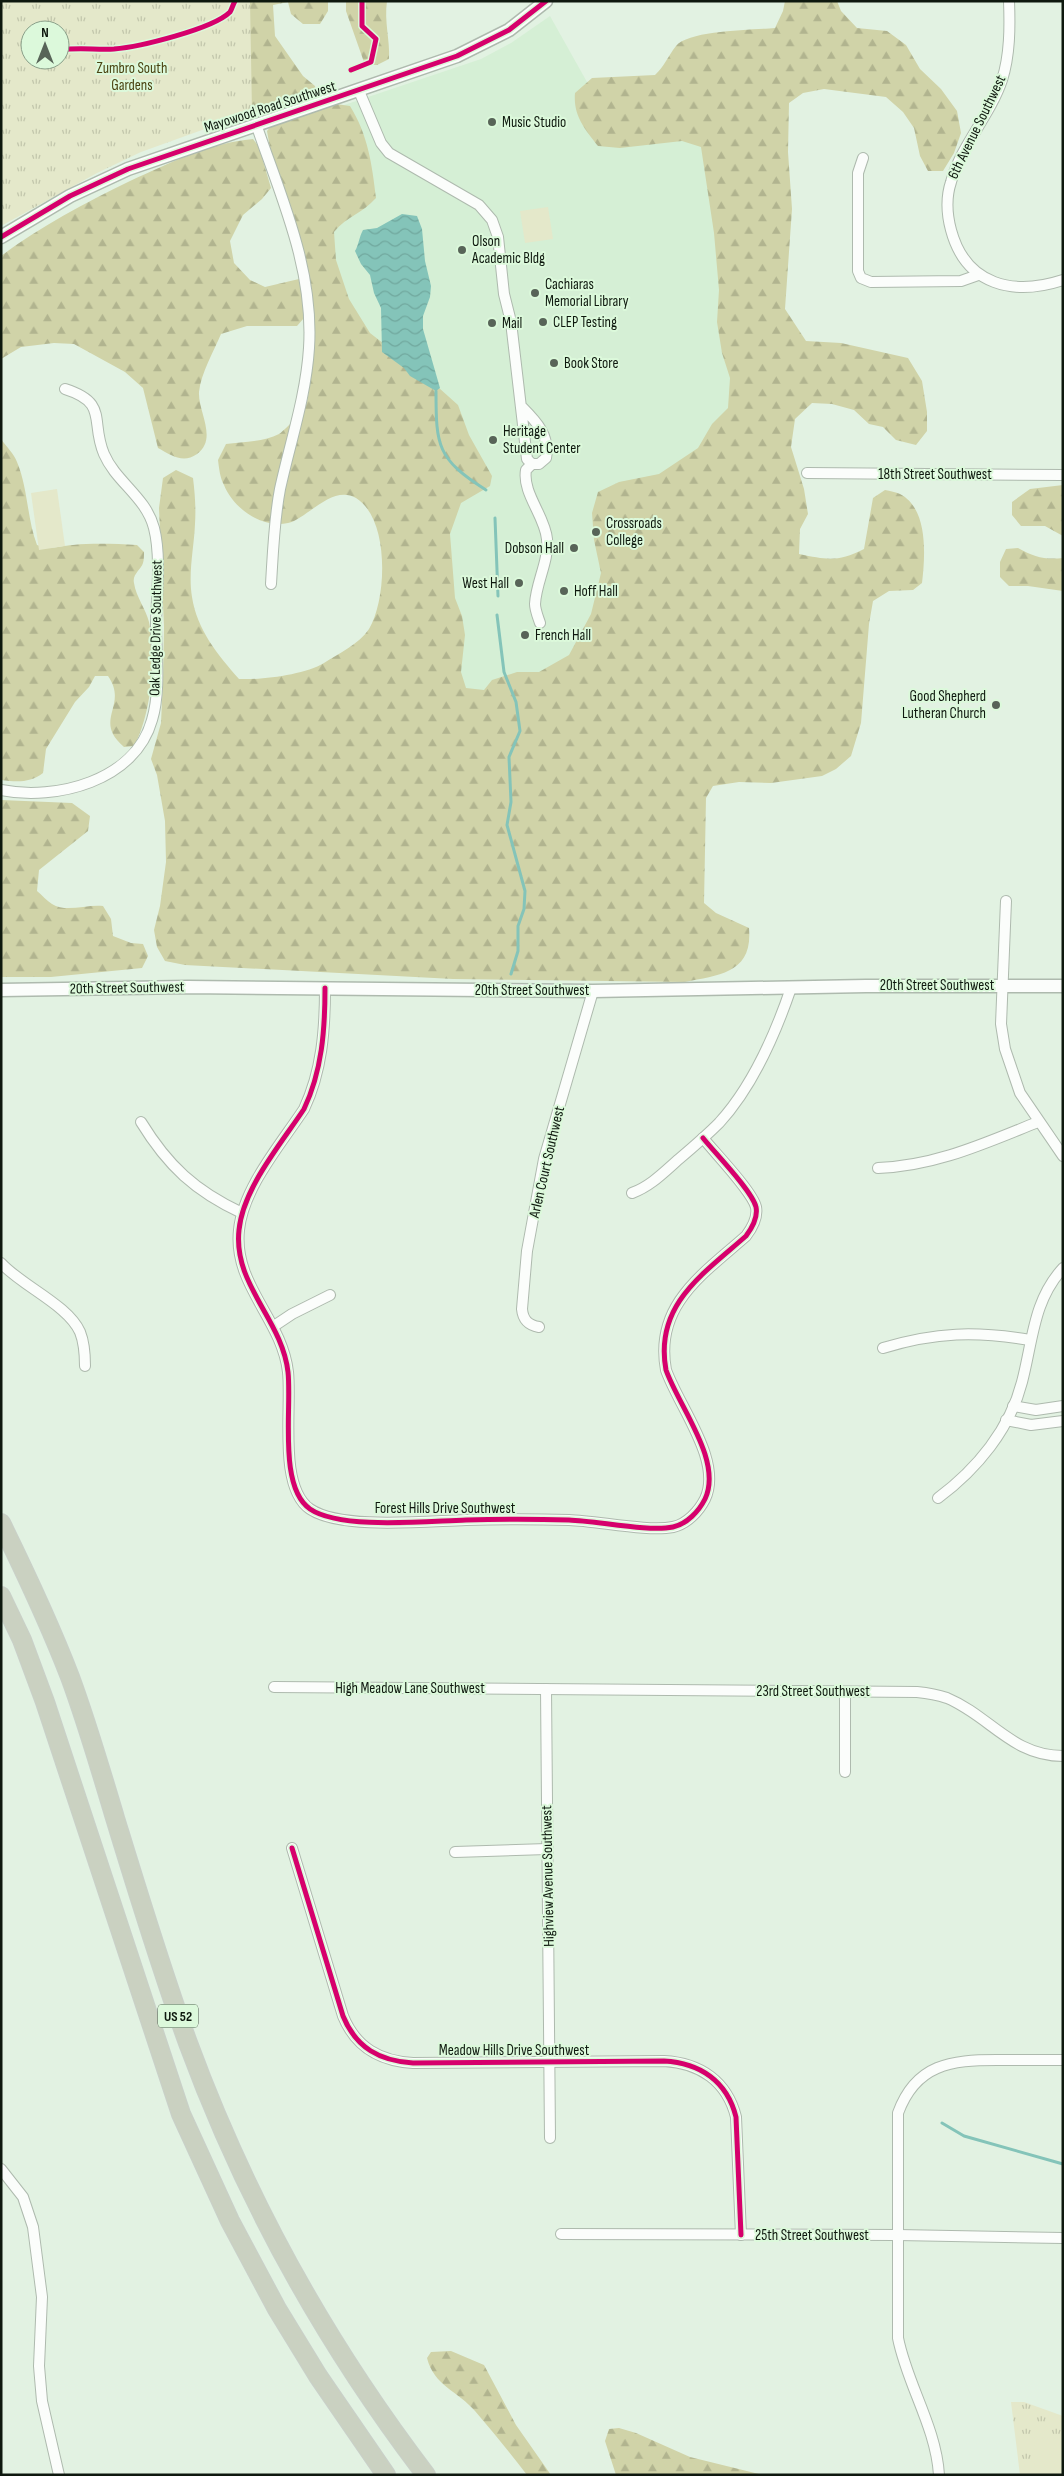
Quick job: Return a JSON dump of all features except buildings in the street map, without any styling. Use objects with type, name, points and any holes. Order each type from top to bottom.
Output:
[{"type":"highway","name":"US 52","points":[[1,1523],[70,1678],[164,1975],[189,2046],[230,2143],[280,2250],[336,2346],[399,2439],[426,2475]]},
{"type":"highway","name":"US 52","points":[[1,1596],[22,1640],[44,1702],[181,2114],[230,2221],[277,2309],[318,2376],[386,2475]]},
{"type":"street","name":"Mayowood Road Southwest","points":[[1,237],[70,196],[120,172],[256,124],[359,91],[486,43],[527,18],[546,1]]},
{"type":"street","name":"6th Avenue Southwest","points":[[978,275],[966,262],[956,246],[950,225],[948,195],[957,166],[991,107],[1002,81],[1008,49],[1010,1]]},
{"type":"street","points":[[359,91],[381,143],[389,153],[479,205],[492,220],[498,237],[522,407],[527,459],[532,464],[539,464],[546,458],[548,449],[538,424],[522,407]]},
{"type":"street","name":"Mayowood Road Southwest","points":[[256,124],[299,250],[305,276],[309,312],[306,377],[280,491],[273,540],[271,584]]},
{"type":"street","points":[[863,158],[858,173],[858,271],[861,278],[871,282],[961,282],[978,275],[1015,287],[1047,285],[1063,280]]},
{"type":"street","name":"Oak Ledge Drive Southwest","points":[[1,790],[17,793],[44,792],[70,788],[99,778],[124,764],[142,745],[152,720],[156,684],[157,555],[155,529],[148,510],[110,465],[103,452],[96,414],[90,400],[65,389]]},
{"type":"street","points":[[532,464],[526,470],[526,485],[541,516],[547,539],[546,554],[535,604],[540,622]]},
{"type":"street","name":"18th Street Southwest","points":[[807,473],[1063,475]]},
{"type":"street","points":[[1006,901],[1001,1024],[1005,1049],[1017,1088],[1038,1122],[1063,1156]]},
{"type":"street","name":"20th Street Southwest","points":[[1,990],[188,987],[593,991],[1004,985],[1063,986]]},
{"type":"street","name":"Forest Hills Drive Southwest","points":[[324,988],[322,1042],[311,1094],[304,1109],[255,1182],[242,1213],[238,1250],[243,1272],[274,1326],[284,1350],[288,1371],[289,1459],[292,1484],[302,1502],[319,1514],[344,1520],[377,1522],[568,1520],[662,1528],[679,1526],[694,1514],[704,1500],[710,1476],[707,1459],[666,1370],[664,1355],[668,1326],[674,1307],[684,1292],[746,1236],[752,1229],[756,1214],[753,1201],[748,1193],[703,1138]]},
{"type":"street","points":[[632,1193],[644,1188],[660,1176],[703,1138],[719,1122],[747,1086],[779,1021],[791,988]]},
{"type":"street","name":"Arlen Court Southwest","points":[[539,1327],[529,1324],[523,1316],[522,1309],[530,1233],[544,1159],[593,991]]},
{"type":"street","points":[[141,1122],[154,1144],[183,1176],[200,1190],[242,1213]]},
{"type":"street","points":[[878,1168],[902,1167],[948,1158],[1038,1122]]},
{"type":"street","points":[[1,1263],[17,1278],[72,1320],[82,1338],[85,1366]]},
{"type":"street","points":[[938,1498],[973,1468],[990,1446],[1006,1420],[1022,1381],[1039,1304],[1052,1281],[1063,1268]]},
{"type":"street","points":[[274,1326],[292,1314],[330,1295]]},
{"type":"street","points":[[883,1348],[918,1338],[959,1333],[988,1334],[1030,1340]]},
{"type":"street","points":[[1013,1406],[1036,1410],[1063,1406]]},
{"type":"street","points":[[1006,1420],[1031,1425],[1063,1421]]},
{"type":"street","name":"High Meadow Lane Southwest","points":[[274,1687],[546,1689]]},
{"type":"street","name":"23rd Street Southwest","points":[[546,1689],[917,1692],[940,1696],[958,1704],[1018,1746],[1041,1754],[1063,1756]]},
{"type":"street","name":"Highview Avenue Southwest","points":[[546,1689],[550,2138]]},
{"type":"street","points":[[845,1692],[846,1772]]},
{"type":"street","name":"Meadow Hills Drive Southwest","points":[[292,1848],[343,2016],[352,2034],[365,2047],[380,2057],[398,2062],[550,2063],[672,2061],[693,2065],[714,2078],[731,2100],[736,2117],[742,2235]]},
{"type":"street","points":[[455,1852],[547,1849]]},
{"type":"street","points":[[939,2475],[933,2441],[904,2365],[898,2338],[897,2122],[901,2104],[917,2081],[933,2070],[956,2061],[1063,2060]]},
{"type":"street","points":[[1,2169],[23,2197],[33,2227],[42,2296],[39,2366],[42,2401],[59,2475]]},
{"type":"street","name":"25th Street Southwest","points":[[561,2234],[898,2235],[1063,2238]]},
{"type":"shaded area","name":"Crossroads College","points":[[550,16],[587,82],[780,84],[699,776],[412,970],[413,474],[319,340],[314,276],[267,131],[481,59],[511,43]]},
{"type":"green space","name":"Zumbro South Gardens","points":[[1,1],[250,1],[252,112],[141,152],[97,173],[1,226]]},
{"type":"green space","points":[[242,1],[328,1],[328,11],[320,24],[303,24],[291,14],[288,2],[273,5],[275,36],[303,76],[315,86],[317,98],[291,107],[230,116]]},
{"type":"green space","points":[[346,1],[387,1],[386,16],[389,59],[377,65],[365,65],[346,11]]},
{"type":"green space","points":[[785,1],[837,1],[841,11],[857,28],[887,31],[906,45],[920,69],[941,89],[957,111],[961,133],[954,153],[943,171],[928,171],[920,156],[914,128],[903,112],[886,97],[824,89],[803,93],[789,103],[788,152],[792,209],[785,309],[806,341],[841,343],[908,358],[922,381],[927,412],[927,431],[916,445],[896,440],[883,427],[869,424],[854,410],[832,404],[812,403],[795,419],[791,447],[804,489],[808,514],[800,529],[799,554],[833,559],[864,549],[873,498],[885,490],[900,494],[909,501],[916,511],[923,534],[924,560],[922,583],[913,590],[889,591],[873,601],[869,624],[861,723],[851,756],[836,769],[822,776],[771,783],[739,782],[713,786],[706,798],[704,903],[716,913],[749,928],[749,943],[746,954],[740,963],[722,974],[685,982],[453,979],[185,965],[165,961],[157,947],[154,930],[160,906],[166,862],[165,821],[157,775],[151,759],[161,723],[163,680],[164,627],[159,508],[163,478],[176,470],[193,478],[195,518],[191,579],[192,597],[198,620],[204,631],[224,661],[239,679],[270,678],[305,671],[324,663],[348,648],[369,629],[375,616],[382,580],[380,541],[375,523],[367,508],[356,498],[338,495],[288,523],[268,523],[241,509],[228,493],[221,476],[218,460],[226,444],[260,440],[279,434],[303,409],[308,396],[314,347],[311,289],[298,232],[270,148],[267,131],[273,124],[336,104],[350,106],[361,128],[371,162],[376,198],[334,232],[336,260],[349,299],[370,333],[429,379],[458,405],[469,435],[492,476],[490,486],[461,503],[450,534],[455,598],[462,616],[465,635],[461,672],[466,688],[484,690],[492,680],[517,672],[539,672],[569,655],[591,614],[601,573],[594,540],[592,513],[598,492],[619,482],[659,474],[698,448],[712,424],[728,408],[730,378],[722,353],[717,322],[719,290],[714,233],[701,147],[682,141],[620,148],[598,146],[581,122],[576,109],[575,93],[592,78],[655,75],[676,46],[694,37],[722,32],[775,28],[783,11]]},
{"type":"green space","points":[[253,139],[259,147],[271,188],[262,199],[243,215],[230,241],[234,263],[250,280],[265,287],[299,279],[304,318],[297,326],[247,326],[221,334],[200,385],[199,400],[207,433],[203,448],[197,454],[192,457],[182,458],[172,456],[158,448],[143,388],[125,372],[74,344],[54,343],[21,347],[1,359],[1,256],[64,216],[130,181],[205,149]]},
{"type":"green space","points":[[548,207],[553,239],[525,243],[520,211]]},
{"type":"green space","points":[[1,439],[14,456],[21,472],[31,525],[37,545],[51,547],[89,544],[137,545],[144,552],[143,563],[134,580],[135,588],[149,622],[152,652],[151,686],[145,718],[134,746],[124,747],[115,737],[110,721],[115,696],[113,687],[108,676],[95,676],[89,687],[75,702],[46,749],[43,773],[33,779],[18,781],[1,780]]},
{"type":"green space","points":[[1063,485],[1063,536],[1045,526],[1021,526],[1012,515],[1012,502],[1030,489]]},
{"type":"green space","points":[[57,489],[65,546],[39,550],[31,493]]},
{"type":"green space","points":[[1018,548],[1040,557],[1051,559],[1063,558],[1063,591],[1028,586],[1009,586],[1000,577],[1000,562],[1006,549]]},
{"type":"green space","points":[[1,800],[72,803],[90,816],[88,831],[39,870],[37,891],[50,903],[58,907],[103,906],[111,919],[113,936],[131,943],[143,944],[148,956],[142,968],[51,977],[1,977]]},
{"type":"green space","points":[[451,2351],[484,2365],[516,2425],[551,2475],[527,2475],[475,2411],[435,2375],[427,2358],[431,2352]]},
{"type":"green space","points":[[1011,2402],[1024,2402],[1063,2416],[1063,2475],[1020,2475]]},
{"type":"green space","points":[[619,2428],[636,2433],[690,2457],[763,2475],[616,2475],[605,2441],[609,2429]]},
{"type":"green space","points":[[1063,2438],[1063,2475],[1035,2475],[1034,2439]]},
{"type":"water","points":[[402,214],[417,216],[422,229],[425,261],[431,286],[430,297],[423,316],[423,329],[440,388],[436,391],[410,376],[404,368],[382,352],[381,308],[374,293],[370,275],[361,264],[355,251],[363,230],[377,228]]},
{"type":"waterway","points":[[436,391],[437,425],[443,450],[458,469],[486,490]]},
{"type":"waterway","points":[[495,518],[498,596]]},
{"type":"waterway","points":[[497,615],[504,672],[516,702],[520,731],[509,757],[511,802],[507,825],[525,891],[524,909],[518,926],[518,951],[511,974]]},
{"type":"waterway","points":[[942,2123],[964,2136],[1063,2164]]},
{"type":"cycle path","points":[[70,49],[125,48],[175,36],[208,25],[221,18],[230,12],[235,1]]},
{"type":"cycle path","points":[[351,70],[371,62],[376,39],[362,26],[362,1]]},
{"type":"cycle path","points":[[1,237],[70,196],[128,169],[457,56],[509,30],[546,1]]},
{"type":"cycle path","points":[[325,988],[319,1065],[310,1095],[304,1109],[255,1182],[242,1214],[239,1230],[239,1250],[243,1268],[277,1335],[284,1353],[289,1387],[288,1446],[294,1483],[300,1498],[310,1509],[324,1516],[342,1520],[385,1523],[492,1519],[569,1520],[650,1528],[673,1527],[683,1523],[692,1516],[705,1499],[709,1484],[708,1468],[697,1434],[666,1370],[664,1347],[667,1327],[685,1293],[746,1236],[756,1215],[756,1207],[748,1192],[703,1138]]},
{"type":"cycle path","points":[[292,1848],[343,2016],[348,2027],[362,2044],[380,2056],[401,2062],[413,2063],[664,2061],[700,2070],[710,2076],[726,2093],[736,2117],[741,2235]]},
{"type":"place","name":"Music Studio","points":[[492,122]]},
{"type":"place","name":"Olson Academic Bldg","points":[[462,250]]},
{"type":"place","name":"Cachiaras Memorial Library","points":[[535,293]]},
{"type":"place","name":"CLEP Testing","points":[[543,322]]},
{"type":"place","name":"Mail","points":[[492,323]]},
{"type":"place","name":"Book Store","points":[[554,363]]},
{"type":"place","name":"Heritage Student Center","points":[[493,440]]},
{"type":"place","name":"Crossroads College","points":[[596,532]]},
{"type":"place","name":"Dobson Hall","points":[[574,548]]},
{"type":"place","name":"West Hall","points":[[519,583]]},
{"type":"place","name":"Hoff Hall","points":[[564,591]]},
{"type":"place","name":"French Hall","points":[[525,635]]},
{"type":"place","name":"Good Shepherd Lutheran Church","points":[[996,705]]}]
